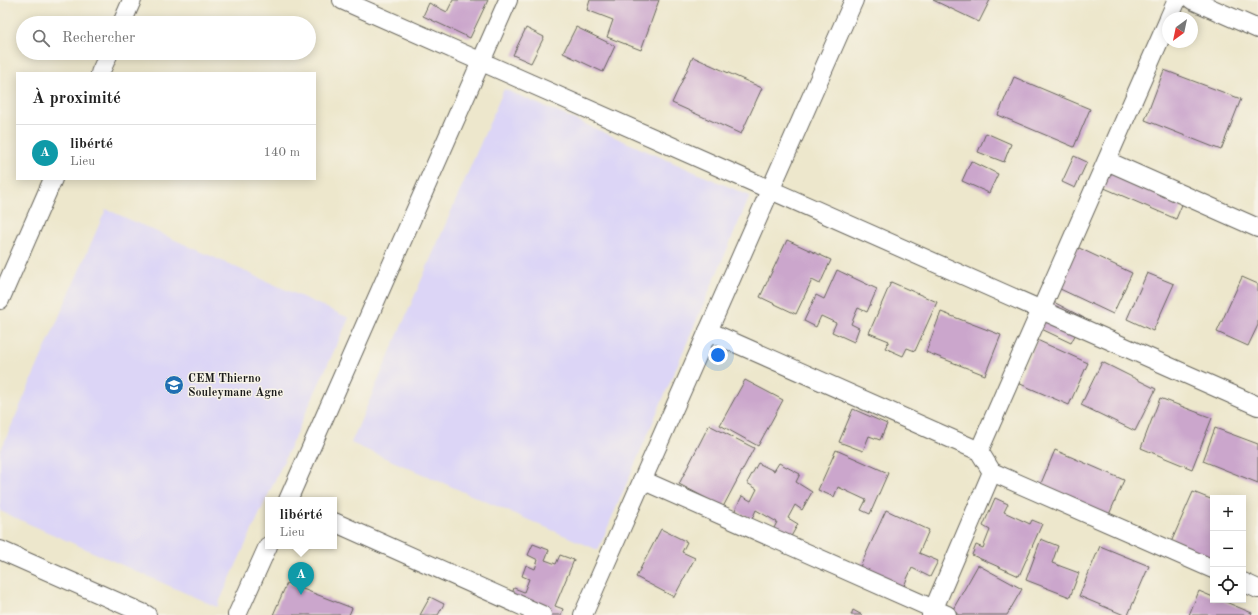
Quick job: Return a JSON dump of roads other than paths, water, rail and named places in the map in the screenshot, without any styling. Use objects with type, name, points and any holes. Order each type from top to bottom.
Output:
[{"type":"street","points":[[125,16],[132,0]]},
{"type":"street","points":[[342,0],[1258,406]]},
{"type":"street","points":[[289,497],[508,0]]},
{"type":"street","points":[[583,615],[854,0]]},
{"type":"street","points":[[1172,12],[1177,0]]},
{"type":"street","points":[[1192,0],[1258,29]]},
{"type":"street","points":[[978,451],[1162,35]]},
{"type":"street","points":[[100,72],[105,60]]},
{"type":"street","points":[[1107,161],[1258,228]]},
{"type":"street","points":[[0,300],[53,180]]},
{"type":"street","points":[[708,331],[978,451],[992,472],[1210,568]]},
{"type":"street","points":[[642,480],[937,613],[992,472]]},
{"type":"street","points":[[337,523],[542,615]]},
{"type":"street","points":[[238,615],[267,549]]},
{"type":"street","points":[[0,550],[147,615]]},
{"type":"street","points":[[1246,583],[1258,589]]},
{"type":"place","name":"CEM Thierno Souleymane Agne","points":[[174,385]]},
{"type":"place","name":"libérté","points":[[301,595]]}]
